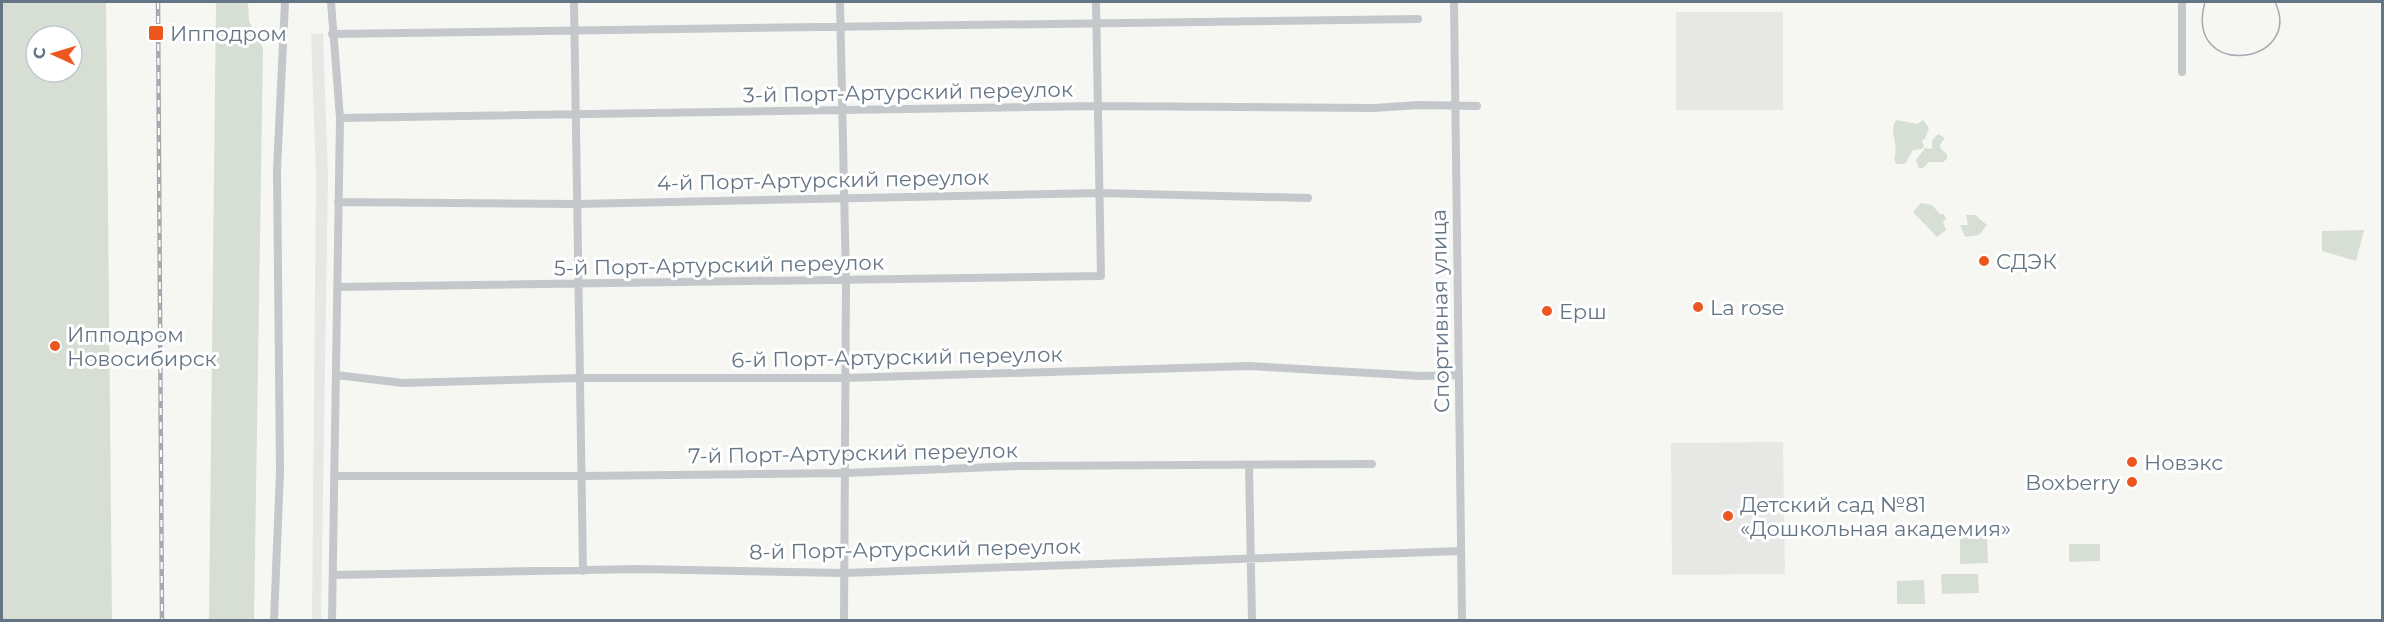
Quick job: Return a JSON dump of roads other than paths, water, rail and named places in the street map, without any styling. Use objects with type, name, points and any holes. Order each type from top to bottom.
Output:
[{"type":"street","points":[[274,621],[280,471],[276,178],[285,2]]},
{"type":"street","points":[[331,2],[340,118],[332,621]]},
{"type":"street","points":[[574,2],[583,571]]},
{"type":"street","points":[[840,2],[846,281],[844,621]]},
{"type":"street","points":[[1096,2],[1099,193]]},
{"type":"street","name":"Спортивная улица","points":[[1454,2],[1462,621]]},
{"type":"street","points":[[2182,2],[2182,72]]},
{"type":"street","points":[[332,34],[575,32],[1097,21],[1418,20]]},
{"type":"street","name":"3-й Порт-Артурский переулок","points":[[340,118],[1098,106],[1374,108],[1419,105],[1477,106]]},
{"type":"street","name":"4-й Порт-Артурский переулок","points":[[339,202],[577,204],[1099,193],[1308,198]]},
{"type":"street","name":"5-й Порт-Артурский переулок","points":[[337,286],[1101,276],[1099,193]]},
{"type":"street","name":"6-й Порт-Артурский переулок","points":[[336,375],[403,383],[580,378],[844,378],[1249,366],[1421,376],[1459,375]]},
{"type":"street","name":"7-й Порт-Артурский переулок","points":[[334,476],[846,473],[1018,466],[1372,464]]},
{"type":"street","points":[[1249,465],[1252,621]]},
{"type":"street","name":"8-й Порт-Артурский переулок","points":[[333,574],[648,569],[845,573],[1461,550]]},
{"type":"tram line","points":[[2205,2],[2203,27],[2211,44],[2225,53],[2243,55],[2260,51],[2274,40],[2280,23],[2275,2]]},
{"type":"railway","points":[[158,2],[162,620]]},
{"type":"place","name":"Ипподром","points":[[156,33]]},
{"type":"place","name":"СДЭК","points":[[1984,261]]},
{"type":"place","name":"La rose","points":[[1698,307]]},
{"type":"place","name":"Ерш","points":[[1547,311]]},
{"type":"place","name":"Ипподром Новосибирск","points":[[55,346]]},
{"type":"place","name":"Новэкс","points":[[2132,462]]},
{"type":"place","name":"Boxberry","points":[[2132,482]]},
{"type":"place","name":"Детский сад №81 «Дошкольная академия»","points":[[1728,516]]}]
